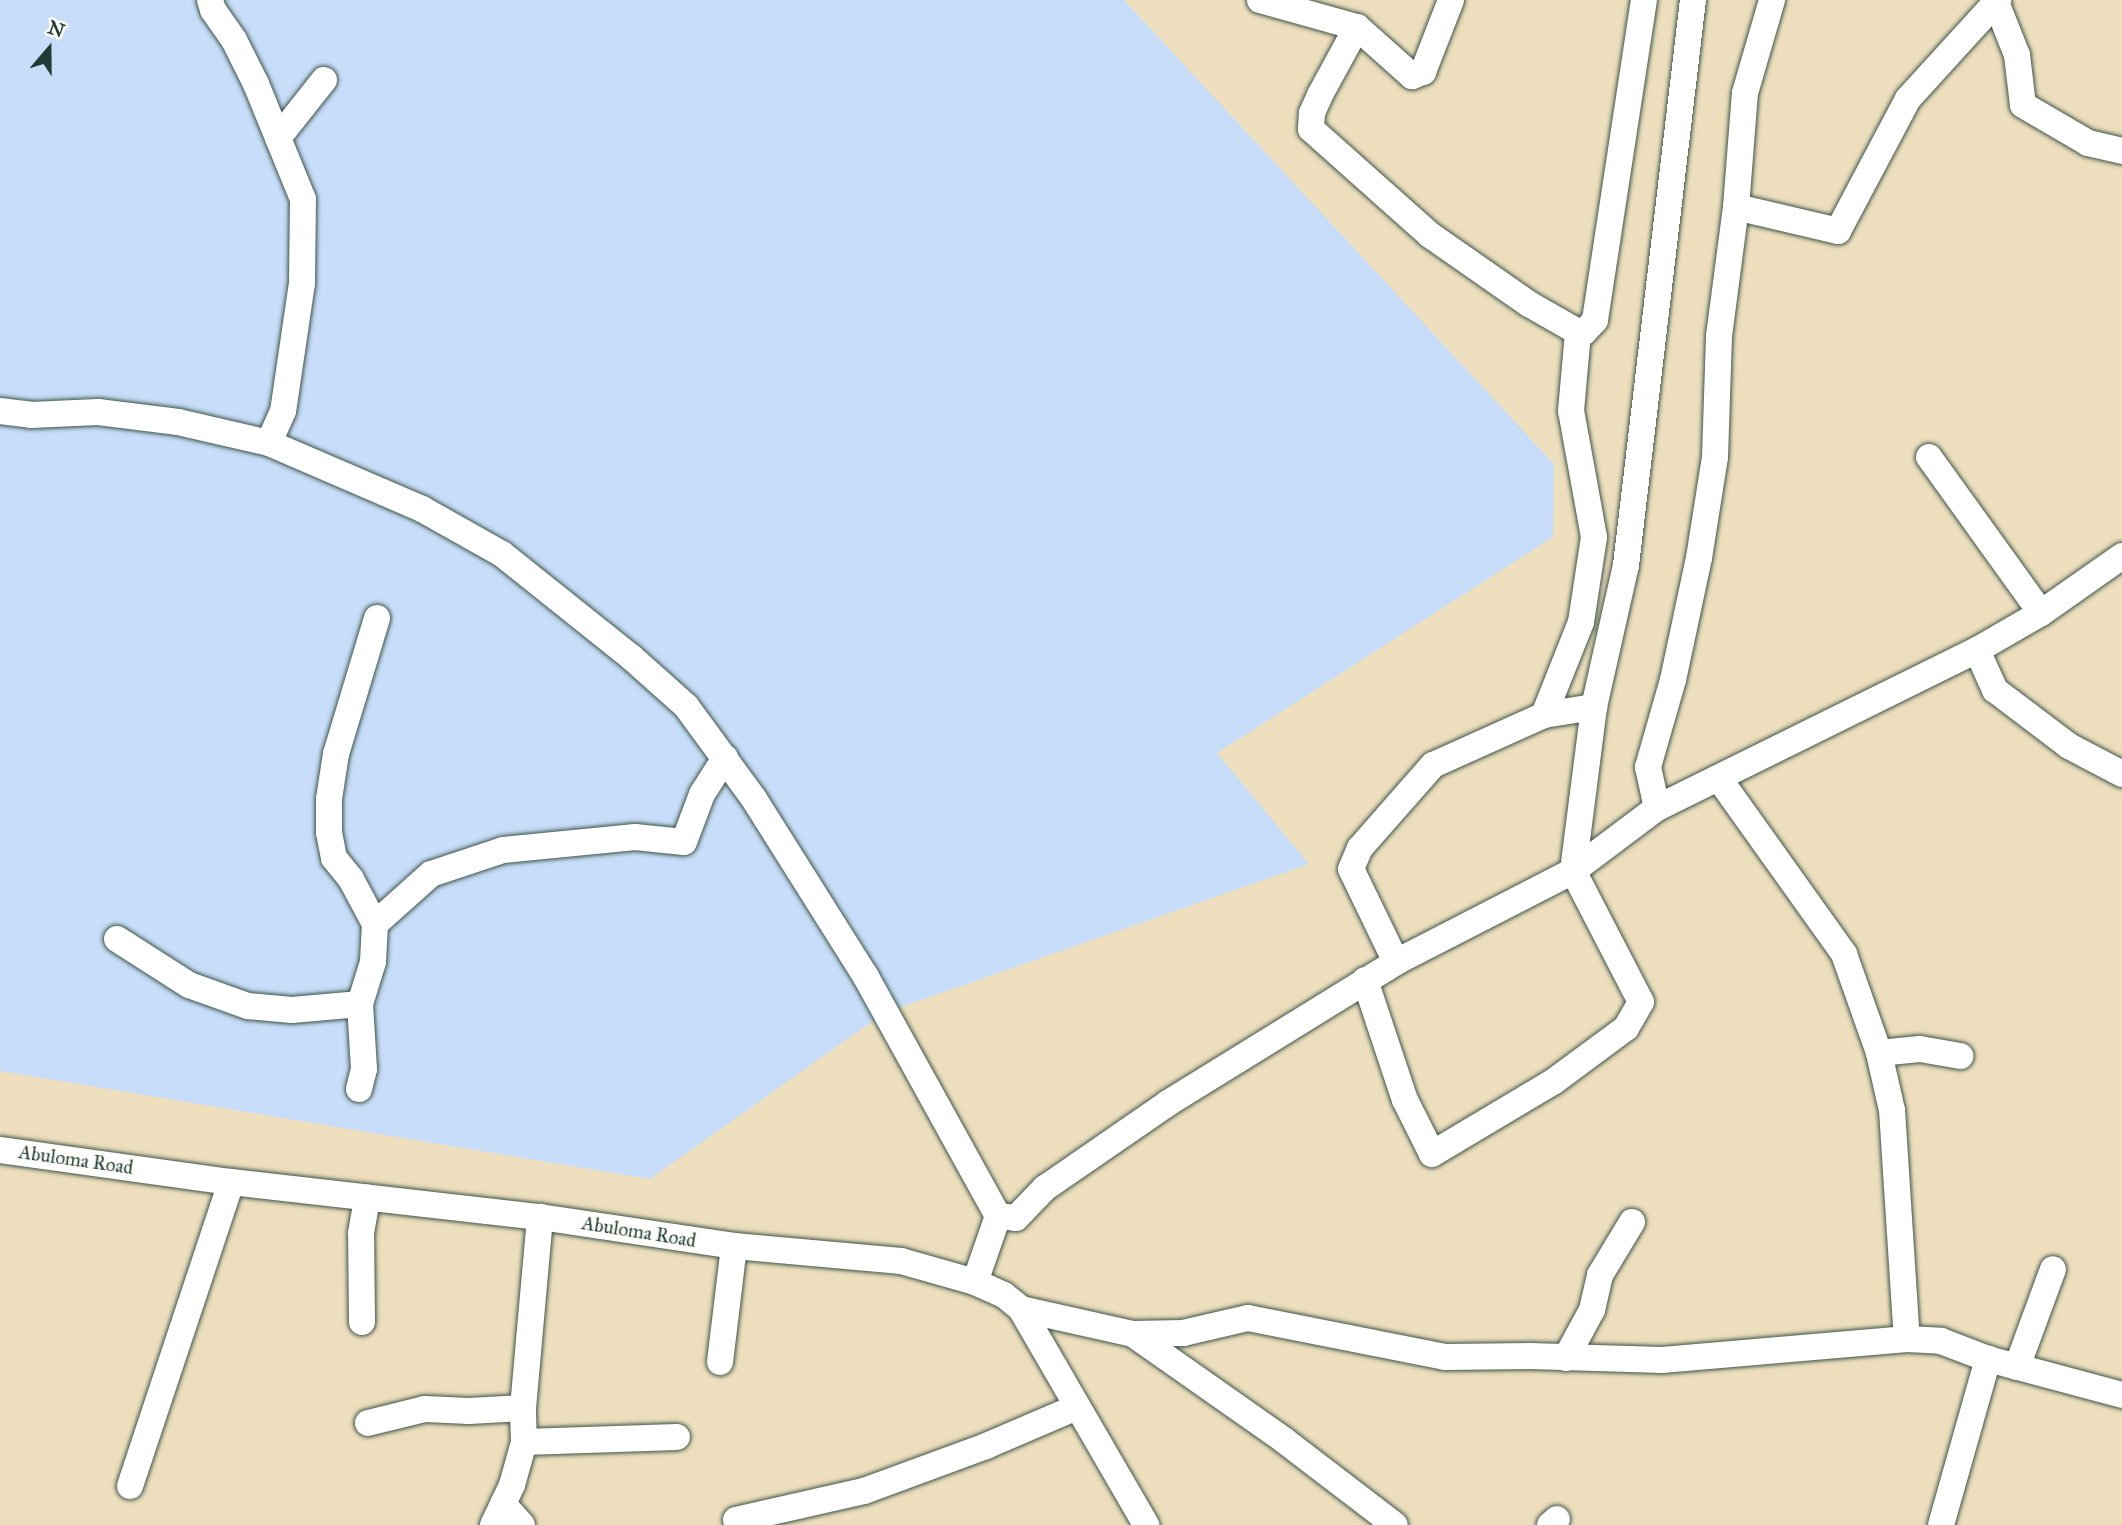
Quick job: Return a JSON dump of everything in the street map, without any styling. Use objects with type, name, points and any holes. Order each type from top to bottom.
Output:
[{"type":"street","points":[[210,0],[213,10],[234,40],[256,84],[303,199],[302,283],[283,411],[269,443]]},
{"type":"street","points":[[1260,0],[1357,27],[1412,76],[1420,76],[1451,0]]},
{"type":"street","points":[[1357,27],[1320,95],[1312,113],[1311,129],[1430,235],[1529,304],[1578,332],[1589,330],[1595,320],[1644,0]]},
{"type":"street","points":[[1365,980],[1405,1100],[1432,1154],[1553,1082],[1626,1028],[1641,1002],[1573,871],[1594,707],[1626,565],[1693,0]]},
{"type":"street","points":[[1657,808],[1648,767],[1673,680],[1699,558],[1715,457],[1719,336],[1736,207],[1745,93],[1772,0]]},
{"type":"street","points":[[1736,207],[1838,231],[1908,99],[1997,1],[2017,55],[2023,105],[2088,143],[2122,151]]},
{"type":"street","points":[[278,138],[324,80]]},
{"type":"street","points":[[1544,715],[1581,622],[1594,537],[1571,411],[1578,360],[1578,332]]},
{"type":"street","points":[[0,411],[31,415],[98,412],[178,422],[269,443],[422,509],[502,554],[686,706],[754,799],[866,976],[998,1216],[975,1282]]},
{"type":"street","points":[[1929,457],[2040,613]]},
{"type":"street","points":[[998,1216],[1016,1218],[1045,1188],[1168,1103],[1396,962],[1573,871],[1657,808],[1720,780],[1976,650],[2040,613],[2122,555]]},
{"type":"street","points":[[359,1089],[364,1069],[360,1004],[373,962],[374,924],[351,879],[334,858],[329,833],[336,754],[377,618]]},
{"type":"street","points":[[1976,650],[1996,690],[2069,746],[2122,774]]},
{"type":"street","points":[[1396,962],[1351,869],[1360,848],[1433,765],[1544,715],[1594,707]]},
{"type":"street","points":[[374,924],[431,874],[503,850],[635,837],[684,842],[702,794],[724,758]]},
{"type":"street","points":[[1720,780],[1844,954],[1879,1053],[1892,1110],[1907,1339]]},
{"type":"street","points":[[117,939],[189,985],[248,1006],[292,1010],[360,1004]]},
{"type":"street","points":[[1879,1053],[1920,1049],[1960,1056]]},
{"type":"street","name":"Abuloma Road","points":[[0,1150],[367,1198],[540,1217],[734,1246],[901,1261],[975,1282],[1004,1295],[1021,1309],[1146,1525]]},
{"type":"street","points":[[130,1486],[231,1181]]},
{"type":"street","points":[[362,1322],[361,1233],[367,1198]]},
{"type":"street","points":[[522,1525],[498,1514],[512,1485],[524,1442],[523,1408],[540,1217]]},
{"type":"street","points":[[1566,1358],[1592,1310],[1600,1275],[1632,1222]]},
{"type":"street","points":[[720,1362],[734,1246]]},
{"type":"street","points":[[2017,1367],[2053,1269]]},
{"type":"street","points":[[1021,1309],[1133,1334],[1183,1333],[1248,1318],[1446,1357],[1662,1360],[1907,1339],[1941,1341],[1988,1359],[2122,1395]]},
{"type":"street","points":[[1133,1334],[1285,1441],[1395,1525]]},
{"type":"street","points":[[1941,1525],[1988,1359]]},
{"type":"street","points":[[736,1520],[864,1491],[986,1446],[1077,1407]]},
{"type":"street","points":[[368,1423],[425,1409],[468,1411],[523,1408]]},
{"type":"street","points":[[524,1442],[677,1437]]},
{"type":"shaded area","points":[[0,0],[1124,0],[1554,464],[1553,537],[1217,753],[1309,864],[884,1013],[650,1179],[0,1071]]}]
